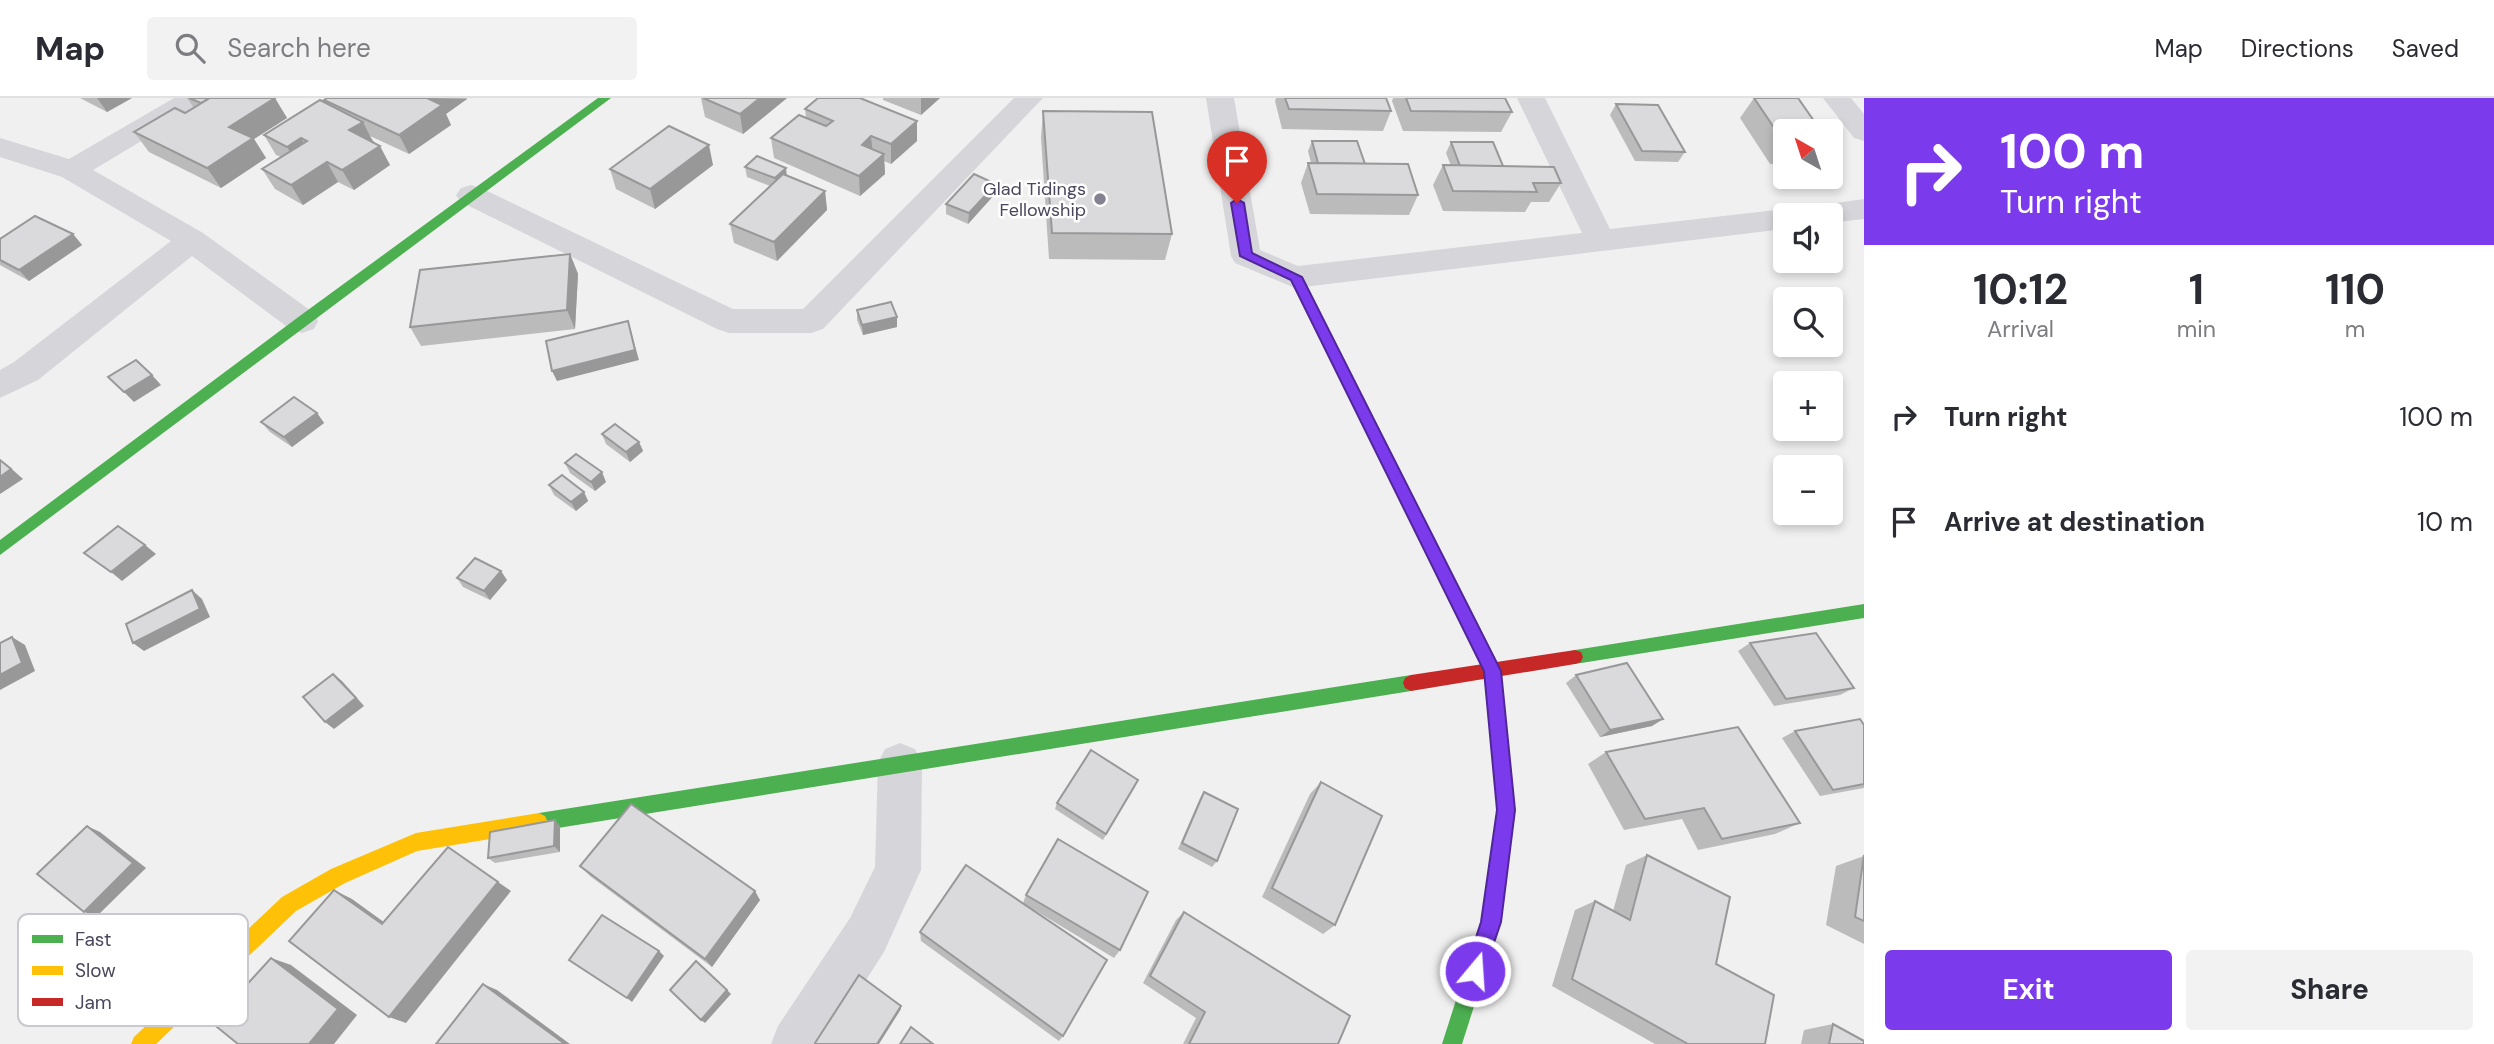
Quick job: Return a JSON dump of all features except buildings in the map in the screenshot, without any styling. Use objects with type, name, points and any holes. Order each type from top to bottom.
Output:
[{"type":"street","points":[[72,170],[193,98]]},
{"type":"street","points":[[0,549],[471,195],[605,98]]},
{"type":"street","points":[[471,195],[729,321],[811,321],[1029,98]]},
{"type":"street","points":[[1220,98],[1246,256],[1296,277],[1773,220]]},
{"type":"street","points":[[1531,98],[1601,241]]},
{"type":"street","points":[[1837,98],[1864,132]]},
{"type":"street","points":[[0,147],[72,170],[192,240],[302,321]]},
{"type":"street","points":[[1843,211],[1864,209]]},
{"type":"street","points":[[0,385],[26,371],[192,240]]},
{"type":"street","points":[[1296,277],[1493,671],[1506,810],[1491,922],[1452,1044]]},
{"type":"street","points":[[248,943],[289,904],[338,876],[416,842],[1864,611]]},
{"type":"street","points":[[796,1044],[867,935],[898,870],[900,763]]},
{"type":"street","points":[[141,1044],[160,1026]]},
{"type":"traffic: fast","points":[[0,549],[302,321],[605,98]]},
{"type":"traffic: fast","points":[[1295,277],[1493,671],[1506,810],[1491,922],[1452,1044]]},
{"type":"traffic: fast","points":[[1575,657],[1864,611]]},
{"type":"traffic: fast","points":[[539,822],[1411,683]]},
{"type":"traffic: slow","points":[[248,943],[289,904],[338,876],[416,842],[539,822]]},
{"type":"traffic: slow","points":[[141,1044],[160,1026]]},
{"type":"traffic: jam","points":[[1411,683],[1575,657]]},
{"type":"place","name":"Glad Tidings Fellowship","points":[[1100,199]]},
{"type":"route","points":[[1237,203],[1246,256],[1296,277],[1493,671],[1506,810],[1491,922],[1475,971]]}]
